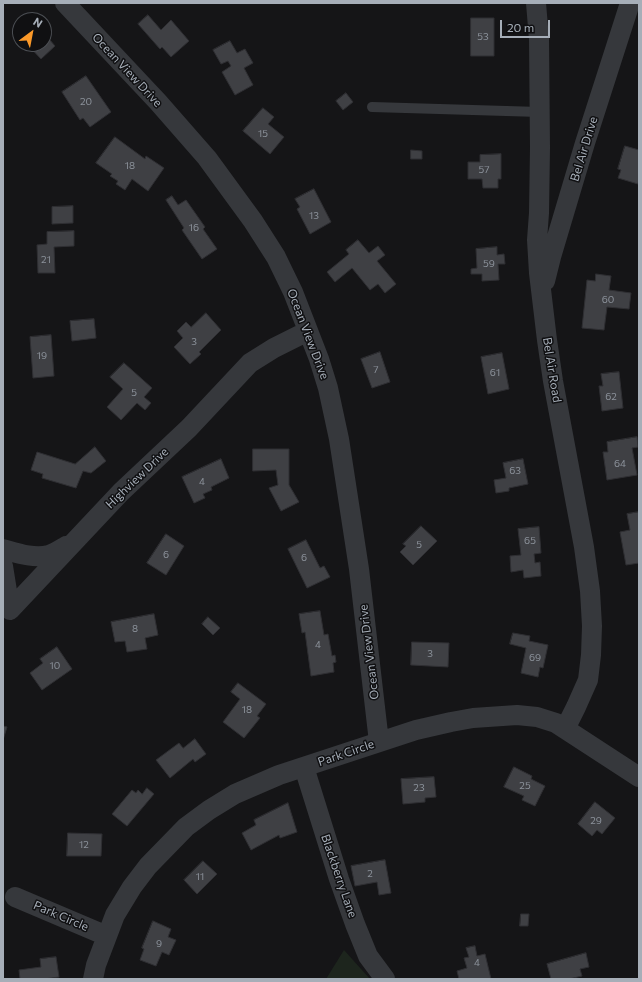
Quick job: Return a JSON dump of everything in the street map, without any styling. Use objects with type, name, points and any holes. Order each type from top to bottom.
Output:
[{"type":"street","name":"Ocean View Drive","points":[[65,3],[158,102],[207,158],[253,221],[276,257],[293,292],[319,359],[328,388],[339,439],[359,569],[379,742]]},
{"type":"street","name":"Bel Air Road","points":[[536,3],[539,40],[540,112],[539,212],[537,240],[539,273],[553,382],[584,547],[590,591],[592,626],[588,680],[565,729]]},
{"type":"street","name":"Bel Air Drive","points":[[542,296],[551,257],[570,193],[630,3]]},
{"type":"street","name":"Highview Drive","points":[[3,566],[10,610],[121,492],[189,428],[250,363],[274,348],[308,331]]},
{"type":"street","points":[[3,549],[26,555],[49,555],[73,543]]},
{"type":"street","name":"Park Circle","points":[[93,979],[96,965],[115,915],[132,886],[148,866],[186,827],[209,810],[235,794],[279,775],[416,730],[473,718],[517,715],[537,717],[556,723],[639,777]]},
{"type":"street","name":"Blackberry Lane","points":[[304,767],[338,879],[355,924],[368,956],[385,979]]},
{"type":"street","name":"Park Circle","points":[[15,896],[107,936]]},
{"type":"lane","points":[[372,107],[540,112]]},
{"type":"shaded area","points":[[344,950],[370,979],[326,979]]},
{"type":"building","points":[[148,15],[161,30],[171,20],[189,41],[171,57],[162,47],[160,49],[138,24]]},
{"type":"building","points":[[471,18],[494,18],[494,56],[471,56]]},
{"type":"building","points":[[230,41],[237,53],[245,49],[253,63],[244,68],[253,85],[235,95],[222,72],[231,66],[228,61],[221,64],[213,50]]},
{"type":"building","points":[[34,52],[49,52],[41,59]]},
{"type":"building","points":[[86,76],[111,112],[90,127],[83,118],[80,120],[62,92]]},
{"type":"building","points":[[346,93],[353,102],[343,110],[336,101]]},
{"type":"building","points":[[263,108],[274,117],[268,124],[284,137],[270,154],[243,131]]},
{"type":"building","points":[[115,137],[145,159],[146,156],[164,168],[148,191],[132,179],[125,190],[116,184],[118,181],[110,176],[112,174],[96,163]]},
{"type":"building","points":[[625,146],[639,150],[638,184],[618,178],[621,170],[618,169]]},
{"type":"building","points":[[411,150],[422,151],[422,159],[411,159]]},
{"type":"building","points":[[501,154],[501,179],[498,179],[498,188],[483,188],[482,179],[468,179],[468,162],[480,162],[480,155]]},
{"type":"building","points":[[314,189],[331,222],[310,234],[297,209],[300,207],[295,199]]},
{"type":"building","points":[[172,196],[178,205],[186,200],[205,227],[203,229],[217,249],[202,259],[182,230],[184,228],[166,200]]},
{"type":"building","points":[[73,206],[73,223],[52,224],[52,207]]},
{"type":"building","points":[[74,231],[74,246],[54,247],[55,273],[38,273],[37,245],[47,244],[47,232]]},
{"type":"building","points":[[358,240],[369,253],[378,246],[385,255],[377,261],[396,284],[385,293],[378,284],[370,290],[352,268],[335,282],[327,272],[349,254],[346,250]]},
{"type":"building","points":[[497,247],[497,255],[504,254],[505,264],[498,264],[499,280],[482,281],[482,274],[471,274],[471,269],[477,268],[476,249]]},
{"type":"building","points":[[596,274],[611,276],[609,290],[631,293],[629,309],[607,307],[604,330],[582,328],[587,280],[595,281]]},
{"type":"building","points":[[206,313],[221,330],[199,352],[201,354],[190,364],[174,347],[183,338],[177,331],[186,322],[191,327]]},
{"type":"building","points":[[94,319],[96,338],[72,341],[70,321]]},
{"type":"building","points":[[51,335],[54,376],[33,378],[30,337]]},
{"type":"building","points":[[380,352],[390,382],[372,388],[361,359]]},
{"type":"building","points":[[502,353],[509,389],[488,394],[481,357]]},
{"type":"building","points":[[124,363],[152,388],[144,397],[151,403],[145,410],[137,403],[121,420],[107,407],[123,389],[110,377]]},
{"type":"building","points":[[619,372],[623,408],[602,411],[599,386],[603,386],[601,374]]},
{"type":"building","points":[[637,437],[638,447],[632,448],[637,475],[607,480],[603,452],[608,452],[607,442]]},
{"type":"building","points":[[95,447],[106,461],[91,473],[83,471],[76,488],[42,478],[43,474],[31,470],[37,452],[75,464]]},
{"type":"building","points":[[253,449],[289,449],[289,485],[299,502],[281,511],[269,488],[278,485],[276,470],[253,471]]},
{"type":"building","points":[[221,459],[229,478],[211,487],[212,490],[203,494],[205,498],[194,503],[182,477]]},
{"type":"building","points":[[523,459],[528,484],[509,488],[509,491],[496,493],[494,480],[506,478],[503,463]]},
{"type":"building","points":[[639,512],[639,563],[626,565],[620,532],[630,530],[627,514]]},
{"type":"building","points":[[421,526],[437,541],[413,565],[400,552],[406,546],[403,544]]},
{"type":"building","points":[[539,527],[541,553],[534,554],[535,563],[540,562],[541,576],[524,578],[523,570],[511,572],[510,556],[521,555],[518,529]]},
{"type":"building","points":[[166,534],[184,546],[166,575],[147,563]]},
{"type":"building","points":[[306,540],[320,568],[324,566],[330,577],[307,588],[288,549]]},
{"type":"building","points":[[320,611],[324,635],[328,634],[332,656],[335,655],[336,662],[333,663],[334,672],[311,676],[305,632],[302,633],[299,614]]},
{"type":"building","points":[[154,614],[158,635],[145,638],[147,649],[127,652],[125,641],[115,642],[111,622]]},
{"type":"building","points":[[208,617],[220,628],[213,635],[202,624]]},
{"type":"building","points":[[513,633],[530,636],[529,641],[548,645],[543,668],[540,667],[538,677],[521,673],[526,648],[510,644]]},
{"type":"building","points":[[412,642],[449,643],[448,667],[411,665]]},
{"type":"building","points":[[57,647],[72,669],[42,690],[30,673],[43,663],[40,659]]},
{"type":"building","points":[[238,683],[266,704],[257,716],[260,718],[244,738],[223,722],[240,699],[231,692]]},
{"type":"building","points":[[3,726],[7,727],[3,740]]},
{"type":"building","points":[[195,739],[206,754],[195,762],[193,759],[170,778],[156,760],[179,743],[183,748]]},
{"type":"building","points":[[514,767],[532,776],[531,779],[545,786],[535,806],[522,800],[524,796],[504,787]]},
{"type":"building","points":[[434,777],[436,797],[425,798],[425,802],[403,804],[401,779]]},
{"type":"building","points":[[147,788],[154,794],[127,826],[112,814],[132,790],[136,793],[138,790],[142,794]]},
{"type":"building","points":[[595,802],[615,818],[602,834],[597,830],[592,836],[578,824]]},
{"type":"building","points":[[288,803],[297,832],[280,838],[279,835],[251,850],[242,833],[256,825],[254,820]]},
{"type":"building","points":[[68,833],[102,834],[101,856],[67,856]]},
{"type":"building","points":[[385,860],[391,893],[379,895],[377,882],[355,886],[351,866]]},
{"type":"building","points":[[203,861],[217,874],[197,894],[184,880]]},
{"type":"building","points":[[521,914],[529,914],[528,926],[520,926]]},
{"type":"building","points":[[153,921],[171,929],[168,937],[176,940],[169,955],[162,952],[156,966],[140,960],[144,949],[142,948]]},
{"type":"building","points":[[475,946],[477,956],[485,954],[491,979],[459,979],[457,971],[467,968],[464,958],[469,957],[466,948]]},
{"type":"building","points":[[586,953],[589,967],[580,969],[582,976],[569,979],[551,979],[547,964]]},
{"type":"building","points":[[56,957],[59,977],[44,979],[20,979],[19,970],[41,967],[40,959]]}]
